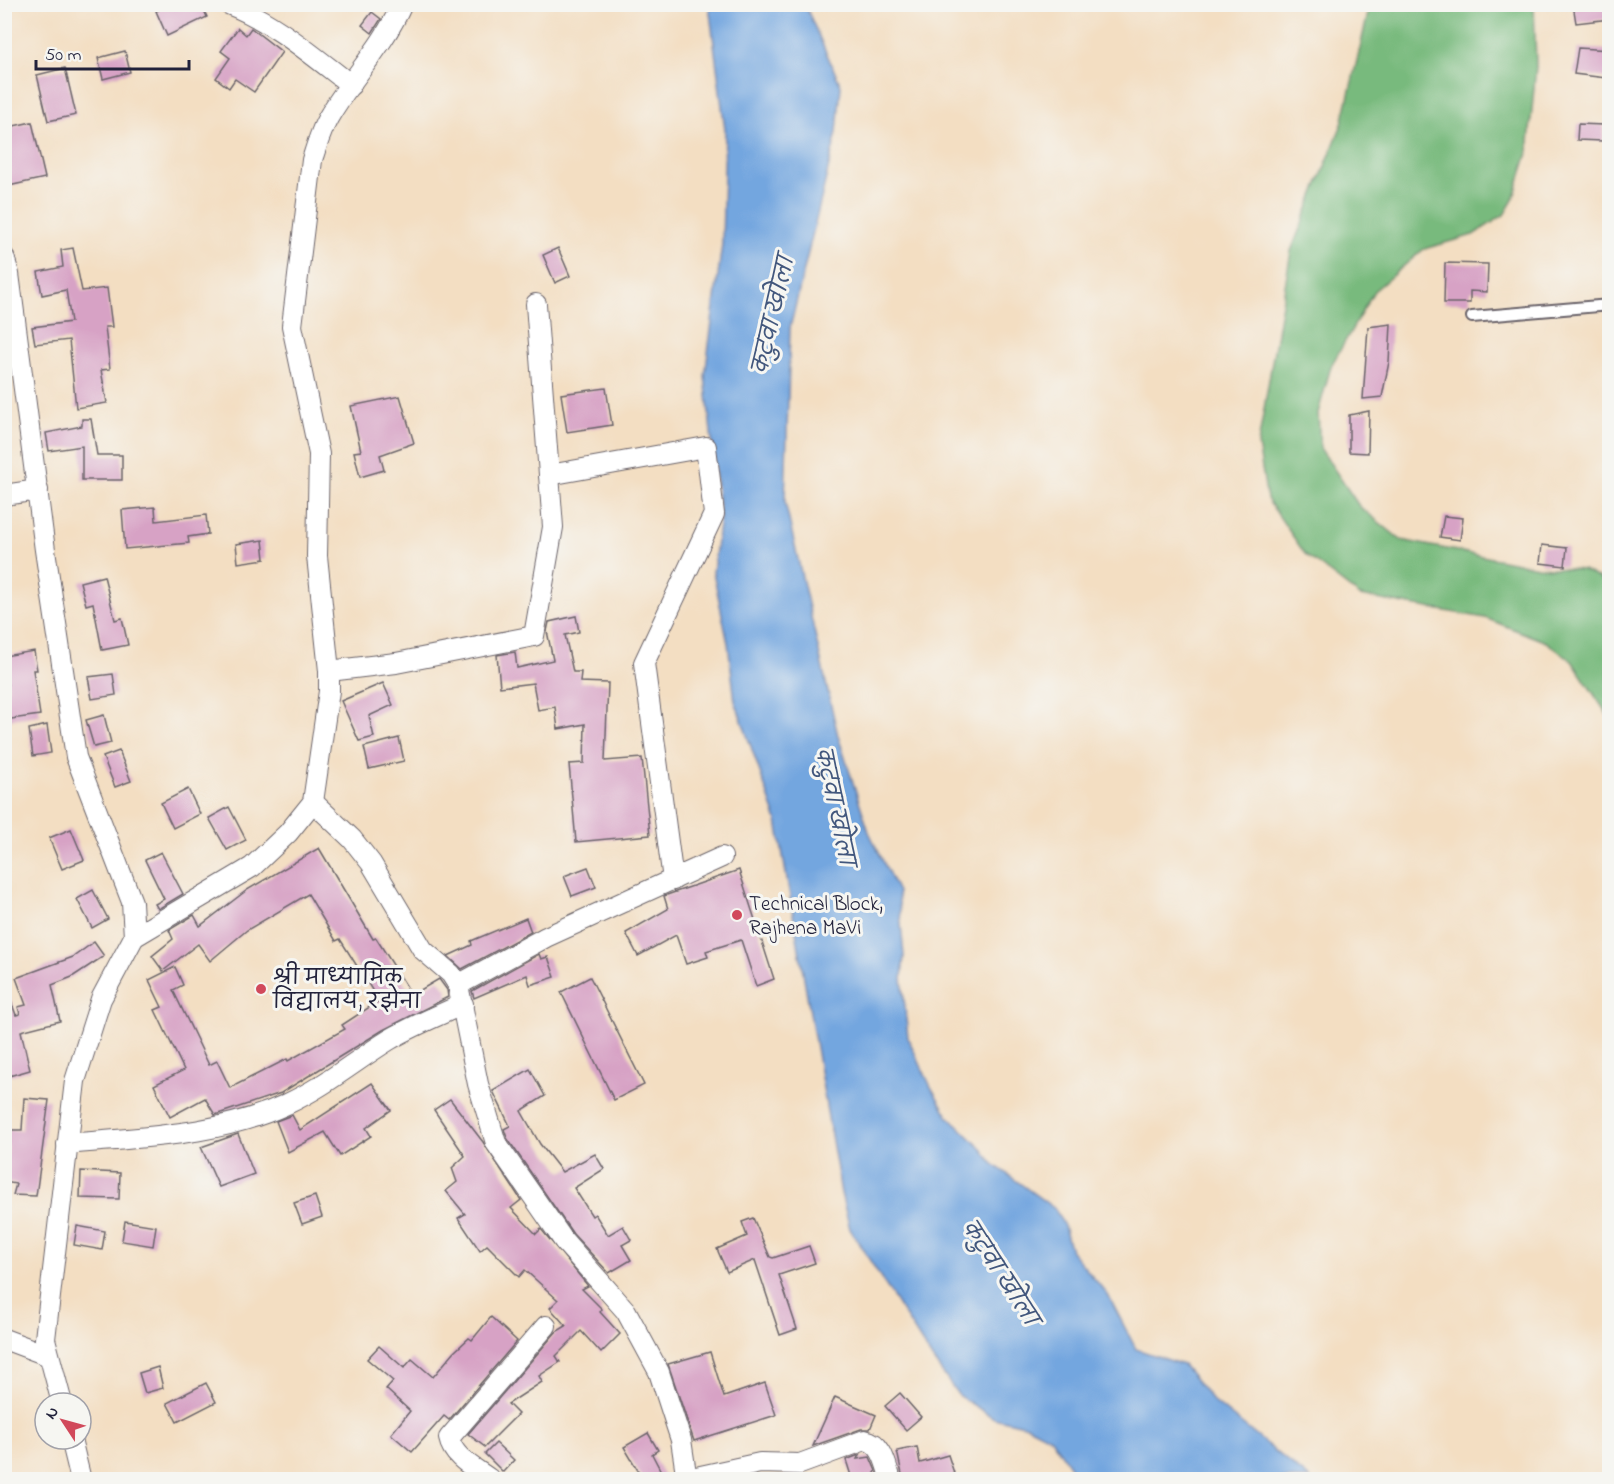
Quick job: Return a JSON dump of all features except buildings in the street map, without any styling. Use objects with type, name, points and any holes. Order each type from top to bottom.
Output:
[{"type":"street","points":[[228,4],[243,10],[289,38],[351,85]]},
{"type":"street","points":[[134,937],[252,867],[288,833],[313,802],[329,691],[329,671],[317,556],[318,454],[292,326],[312,160],[330,114],[374,55],[402,4]]},
{"type":"street","points":[[4,257],[9,274],[76,757],[132,902],[134,937],[98,1010],[75,1082],[47,1348],[59,1391]]},
{"type":"street","points":[[329,671],[396,663],[534,636],[553,526],[536,304]]},
{"type":"street","points":[[549,475],[706,447],[714,514],[644,663],[673,880]]},
{"type":"street","points":[[4,495],[38,490]]},
{"type":"street","points":[[313,802],[358,847],[387,887],[423,950],[451,974],[460,994],[478,1084],[496,1143],[564,1241],[626,1311],[659,1372],[681,1440],[687,1479],[760,1463],[800,1464],[865,1440],[871,1441],[881,1450],[891,1479]]},
{"type":"street","points":[[67,1144],[163,1137],[207,1129],[287,1104],[346,1070],[546,938],[722,857]]},
{"type":"street","points":[[491,1479],[460,1458],[452,1449],[449,1438],[546,1326]]},
{"type":"street","points":[[4,1339],[47,1348]]},
{"type":"street","points":[[74,1451],[81,1479]]},
{"type":"lane","points":[[1472,317],[1610,305]]},
{"type":"green space","points":[[1370,5],[1534,5],[1536,66],[1528,153],[1513,200],[1504,215],[1473,235],[1424,249],[1374,291],[1331,366],[1318,413],[1320,448],[1359,506],[1401,540],[1538,567],[1584,570],[1609,584],[1609,717],[1572,661],[1546,642],[1485,618],[1360,596],[1305,554],[1267,499],[1258,444],[1291,251],[1342,124]]},
{"type":"water","name":"कटुवा खोला","points":[[709,5],[805,5],[841,86],[837,132],[790,328],[785,502],[838,736],[869,832],[898,892],[904,956],[902,978],[908,1038],[931,1087],[948,1116],[983,1150],[992,1163],[1055,1209],[1064,1226],[1071,1251],[1108,1295],[1136,1349],[1183,1365],[1213,1401],[1310,1479],[1083,1479],[1070,1467],[1051,1438],[1028,1426],[994,1418],[959,1396],[933,1360],[850,1229],[841,1193],[777,821],[735,701],[728,643],[713,572],[720,517],[705,376],[722,244],[725,130]]},
{"type":"place","name":"Technical Block, Rajhena MaVi","points":[[737,915]]},
{"type":"place","name":"श्री माध्यामिक विद्यालय, रझेना","points":[[261,989]]}]
